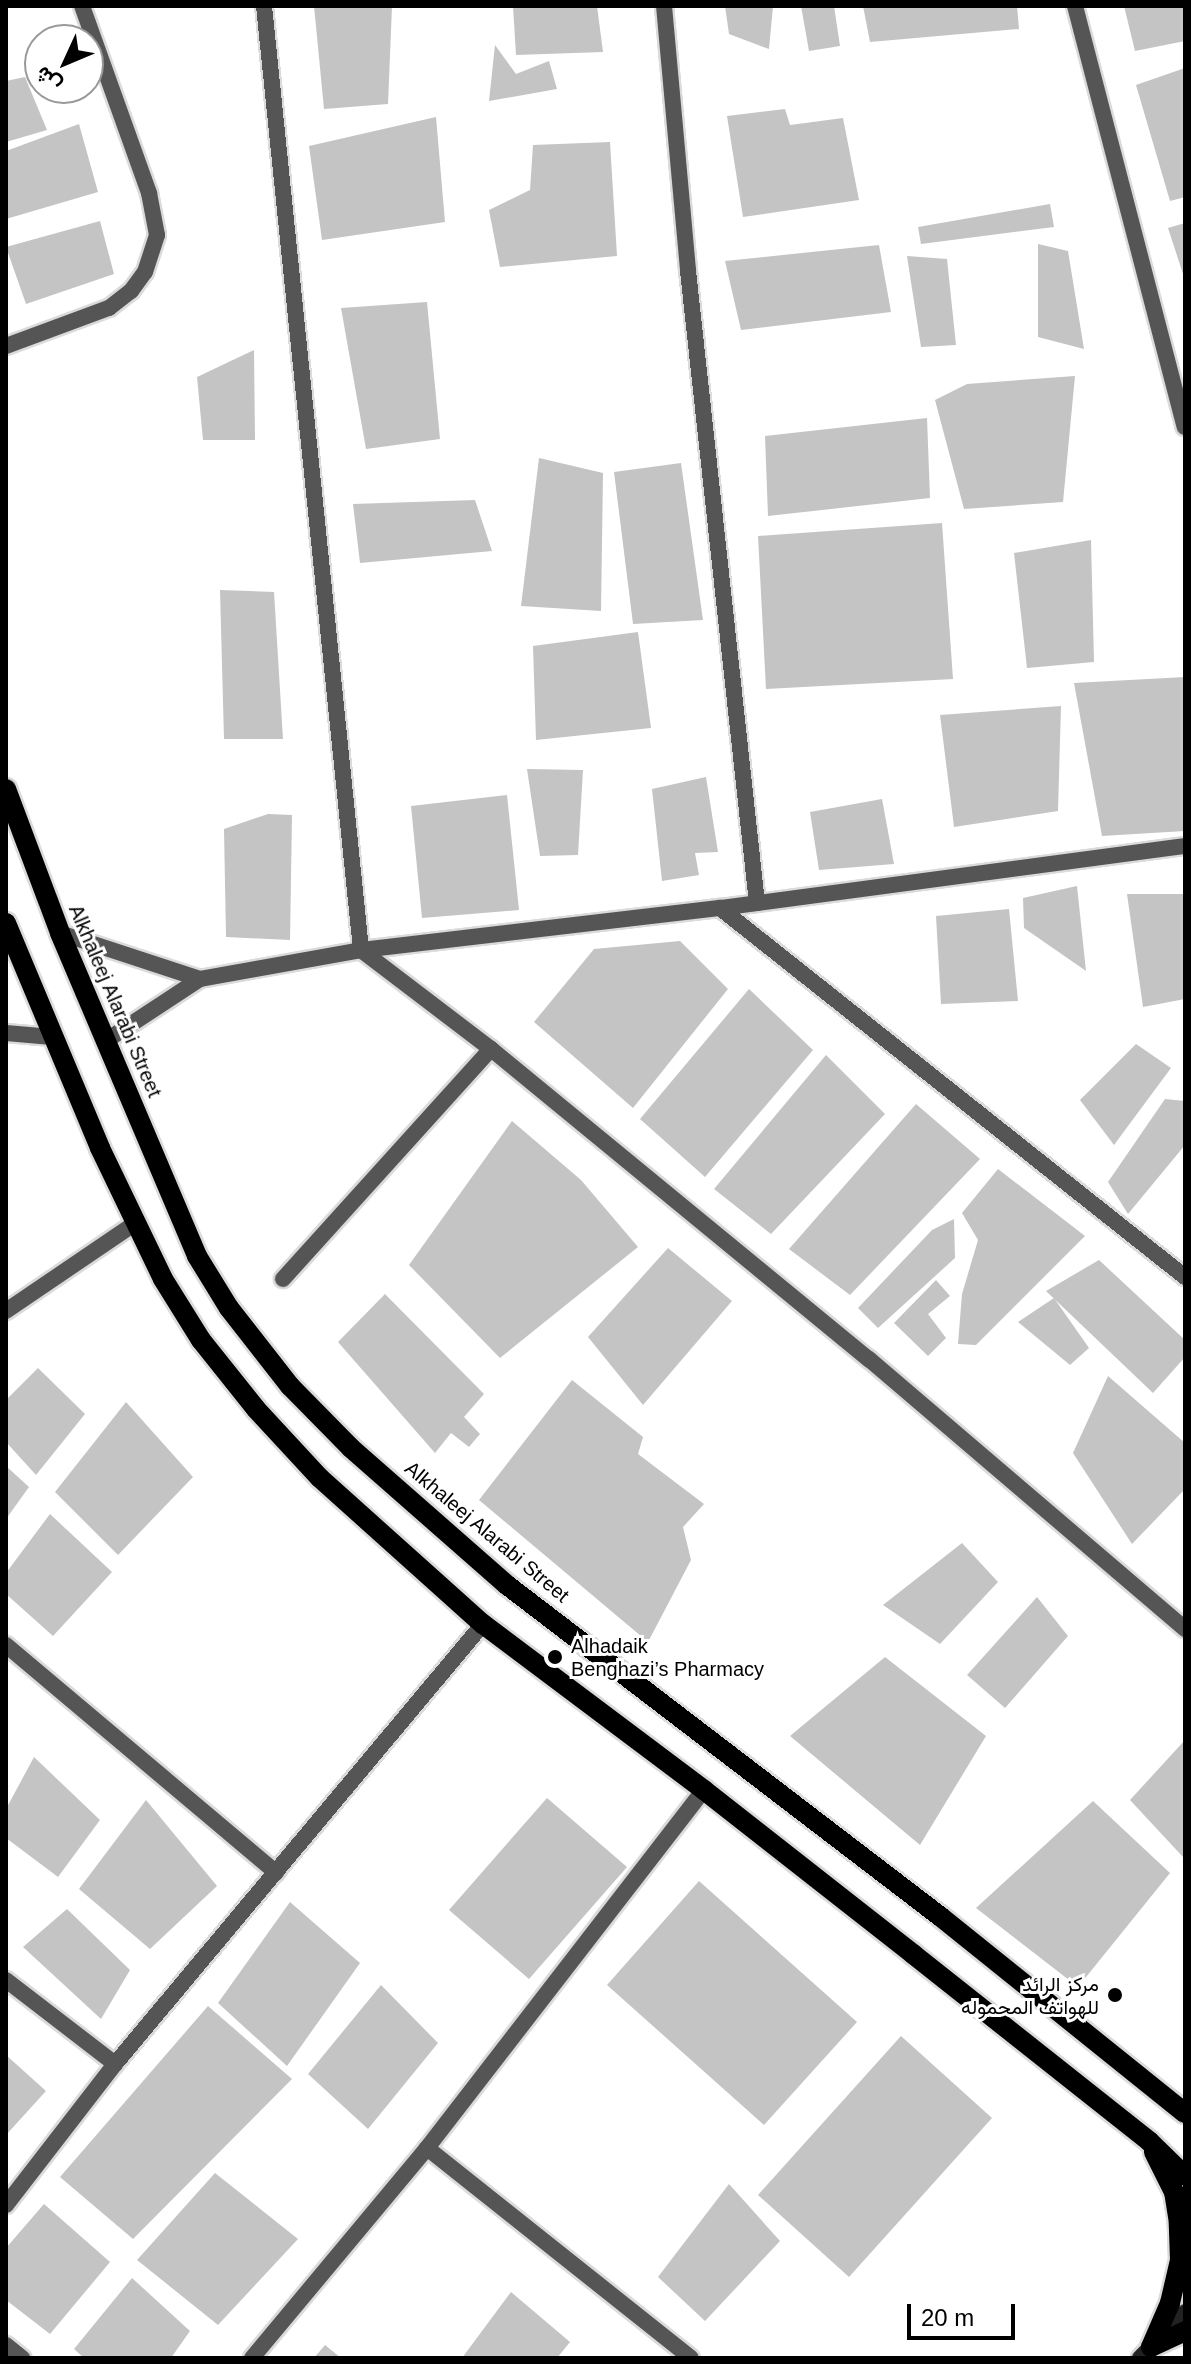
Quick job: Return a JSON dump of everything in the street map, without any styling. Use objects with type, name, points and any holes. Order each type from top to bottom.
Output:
[{"type":"main road","name":"Alkhaleej Alarabi Street","points":[[6,789],[60,933],[197,1256],[253,1340],[290,1386],[351,1448],[507,1585],[941,1917],[1185,2113]]},
{"type":"main road","points":[[7,929],[134,1224],[201,1340],[256,1409],[320,1478],[483,1624],[704,1790],[1149,2141],[1185,2176]]},
{"type":"main road","points":[[1145,2352],[1176,2285],[1180,2248],[1174,2192],[1149,2141]]},
{"type":"main road","points":[[1145,2352],[1185,2312]]},
{"type":"main road","points":[[1145,2352],[1185,2331]]},
{"type":"street","points":[[6,346],[109,308],[131,291],[145,272],[157,235],[149,193],[82,6]]},
{"type":"street","points":[[264,6],[361,950],[491,1049],[869,1359],[1185,1629]]},
{"type":"street","points":[[664,6],[690,287],[757,903]]},
{"type":"street","points":[[1075,6],[1184,417]]},
{"type":"street","points":[[107,1040],[200,979],[361,950],[720,908],[1185,846]]},
{"type":"street","points":[[720,908],[1185,1277]]},
{"type":"street","points":[[60,933],[200,979]]},
{"type":"street","points":[[6,1033],[52,1037]]},
{"type":"street","points":[[283,1279],[491,1049]]},
{"type":"street","points":[[6,1311],[134,1224]]},
{"type":"street","points":[[6,2205],[115,2064],[483,1624]]},
{"type":"street","points":[[6,1645],[276,1872]]},
{"type":"street","points":[[252,2358],[427,2148],[704,1790]]},
{"type":"street","points":[[6,1980],[115,2064]]},
{"type":"street","points":[[427,2148],[691,2358]]},
{"type":"street","points":[[6,2345],[22,2358]]},
{"type":"building","points":[[314,6],[392,6],[388,104],[324,109]]},
{"type":"building","points":[[513,6],[597,6],[603,52],[516,55]]},
{"type":"building","points":[[725,6],[773,6],[769,49],[729,34]]},
{"type":"building","points":[[801,6],[834,6],[840,46],[809,51]]},
{"type":"building","points":[[863,6],[1017,6],[1019,29],[870,42]]},
{"type":"building","points":[[1124,6],[1185,6],[1185,41],[1135,51]]},
{"type":"building","points":[[495,45],[516,74],[549,61],[557,89],[489,101]]},
{"type":"building","points":[[1185,68],[1185,197],[1170,201],[1136,85]]},
{"type":"building","points":[[24,77],[24,104],[36,104],[47,130],[6,142],[6,81]]},
{"type":"building","points":[[785,109],[790,125],[843,118],[859,200],[743,217],[727,116]]},
{"type":"building","points":[[436,117],[445,222],[322,240],[309,146]]},
{"type":"building","points":[[79,124],[98,192],[6,219],[6,151]]},
{"type":"building","points":[[610,142],[617,256],[500,267],[489,210],[530,190],[533,145]]},
{"type":"building","points":[[1050,204],[1054,227],[921,244],[918,227]]},
{"type":"building","points":[[100,221],[114,274],[26,304],[6,247]]},
{"type":"building","points":[[1185,223],[1185,277],[1184,277],[1168,228]]},
{"type":"building","points":[[1038,244],[1068,251],[1084,349],[1038,337]]},
{"type":"building","points":[[879,245],[891,312],[741,330],[725,261]]},
{"type":"building","points":[[907,256],[947,259],[956,345],[921,347]]},
{"type":"building","points":[[427,302],[440,439],[366,449],[341,308]]},
{"type":"building","points":[[254,350],[255,440],[203,440],[197,377]]},
{"type":"building","points":[[1075,376],[1063,502],[964,509],[935,400],[967,384]]},
{"type":"building","points":[[927,418],[930,498],[768,516],[765,436]]},
{"type":"building","points":[[539,458],[603,473],[601,611],[521,606]]},
{"type":"building","points":[[681,463],[703,620],[633,624],[614,472]]},
{"type":"building","points":[[475,500],[492,551],[360,563],[353,504]]},
{"type":"building","points":[[942,523],[953,679],[766,689],[758,536]]},
{"type":"building","points":[[1091,540],[1094,662],[1027,668],[1014,553]]},
{"type":"building","points":[[220,590],[274,592],[283,739],[224,739]]},
{"type":"building","points":[[638,632],[651,728],[536,740],[533,646]]},
{"type":"building","points":[[1185,677],[1185,831],[1102,836],[1074,683]]},
{"type":"building","points":[[1061,706],[1058,811],[954,827],[940,715]]},
{"type":"building","points":[[527,769],[583,770],[578,855],[540,856]]},
{"type":"building","points":[[706,777],[718,852],[695,853],[699,875],[662,881],[652,789]]},
{"type":"building","points":[[507,795],[519,910],[422,918],[411,806]]},
{"type":"building","points":[[882,799],[894,864],[819,870],[810,812]]},
{"type":"building","points":[[268,814],[292,815],[290,940],[226,937],[224,829]]},
{"type":"building","points":[[1077,886],[1086,971],[1024,928],[1023,898]]},
{"type":"building","points":[[1127,894],[1185,894],[1185,999],[1143,1007]]},
{"type":"building","points":[[1009,909],[1018,1001],[941,1004],[936,916]]},
{"type":"building","points":[[680,941],[728,989],[633,1108],[534,1022],[594,949]]},
{"type":"building","points":[[749,989],[813,1050],[705,1177],[640,1119]]},
{"type":"building","points":[[1136,1044],[1171,1068],[1114,1145],[1080,1100]]},
{"type":"building","points":[[826,1055],[885,1114],[771,1234],[714,1189]]},
{"type":"building","points":[[1165,1099],[1185,1101],[1185,1145],[1128,1214],[1108,1182]]},
{"type":"building","points":[[916,1104],[980,1159],[850,1295],[789,1249]]},
{"type":"building","points":[[512,1121],[581,1180],[638,1247],[500,1358],[409,1265]]},
{"type":"building","points":[[998,1169],[1085,1236],[976,1345],[958,1344],[962,1294],[978,1240],[962,1213]]},
{"type":"building","points":[[954,1219],[955,1258],[878,1328],[858,1308],[932,1230]]},
{"type":"building","points":[[668,1248],[732,1301],[643,1405],[588,1337]]},
{"type":"building","points":[[1099,1260],[1185,1340],[1185,1357],[1153,1393],[1046,1291]]},
{"type":"building","points":[[936,1280],[950,1296],[928,1314],[946,1338],[928,1356],[894,1323]]},
{"type":"building","points":[[385,1294],[484,1394],[464,1417],[480,1434],[469,1447],[451,1433],[435,1453],[338,1342]]},
{"type":"building","points":[[1054,1298],[1089,1348],[1070,1365],[1018,1322]]},
{"type":"building","points":[[38,1368],[85,1414],[36,1475],[6,1442],[6,1400]]},
{"type":"building","points":[[1108,1376],[1185,1443],[1185,1489],[1132,1544],[1073,1453]]},
{"type":"building","points":[[572,1380],[643,1437],[638,1454],[704,1504],[683,1527],[691,1560],[648,1642],[479,1500]]},
{"type":"building","points":[[126,1402],[193,1477],[118,1555],[55,1492]]},
{"type":"building","points":[[6,1466],[29,1487],[6,1519]]},
{"type":"building","points":[[50,1514],[112,1572],[53,1636],[6,1594],[6,1573]]},
{"type":"building","points":[[962,1543],[998,1582],[940,1644],[883,1605]]},
{"type":"building","points":[[1037,1597],[1068,1636],[1005,1708],[967,1675]]},
{"type":"building","points":[[885,1657],[986,1736],[920,1845],[790,1736]]},
{"type":"building","points":[[1185,1740],[1185,1854],[1183,1857],[1130,1800]]},
{"type":"building","points":[[34,1757],[100,1820],[58,1877],[6,1838],[6,1809]]},
{"type":"building","points":[[547,1798],[627,1867],[529,1979],[449,1910]]},
{"type":"building","points":[[146,1800],[217,1886],[150,1949],[79,1889]]},
{"type":"building","points":[[1093,1801],[1170,1873],[1078,1987],[976,1908]]},
{"type":"building","points":[[699,1881],[857,2022],[764,2125],[607,1985]]},
{"type":"building","points":[[290,1902],[360,1963],[287,2066],[218,2003]]},
{"type":"building","points":[[67,1909],[130,1970],[101,2019],[23,1947]]},
{"type":"building","points":[[381,1985],[438,2043],[368,2129],[308,2074]]},
{"type":"building","points":[[208,2006],[292,2079],[133,2239],[60,2177]]},
{"type":"building","points":[[901,2036],[992,2118],[849,2277],[758,2195]]},
{"type":"building","points":[[6,2055],[46,2091],[6,2135]]},
{"type":"building","points":[[215,2173],[298,2239],[218,2325],[137,2260]]},
{"type":"building","points":[[729,2184],[780,2241],[705,2321],[658,2277]]},
{"type":"building","points":[[44,2204],[110,2262],[50,2334],[6,2300],[6,2248]]},
{"type":"building","points":[[132,2278],[190,2331],[171,2358],[84,2358],[74,2349]]},
{"type":"building","points":[[511,2292],[570,2342],[557,2358],[462,2358]]},
{"type":"building","points":[[325,2345],[341,2358],[314,2358]]},
{"type":"place","name":"Alhadaik Benghazi’s Pharmacy","points":[[555,1657]]},
{"type":"place","name":"مركز الرائد للهواتف المحموله","points":[[1115,1995]]}]
